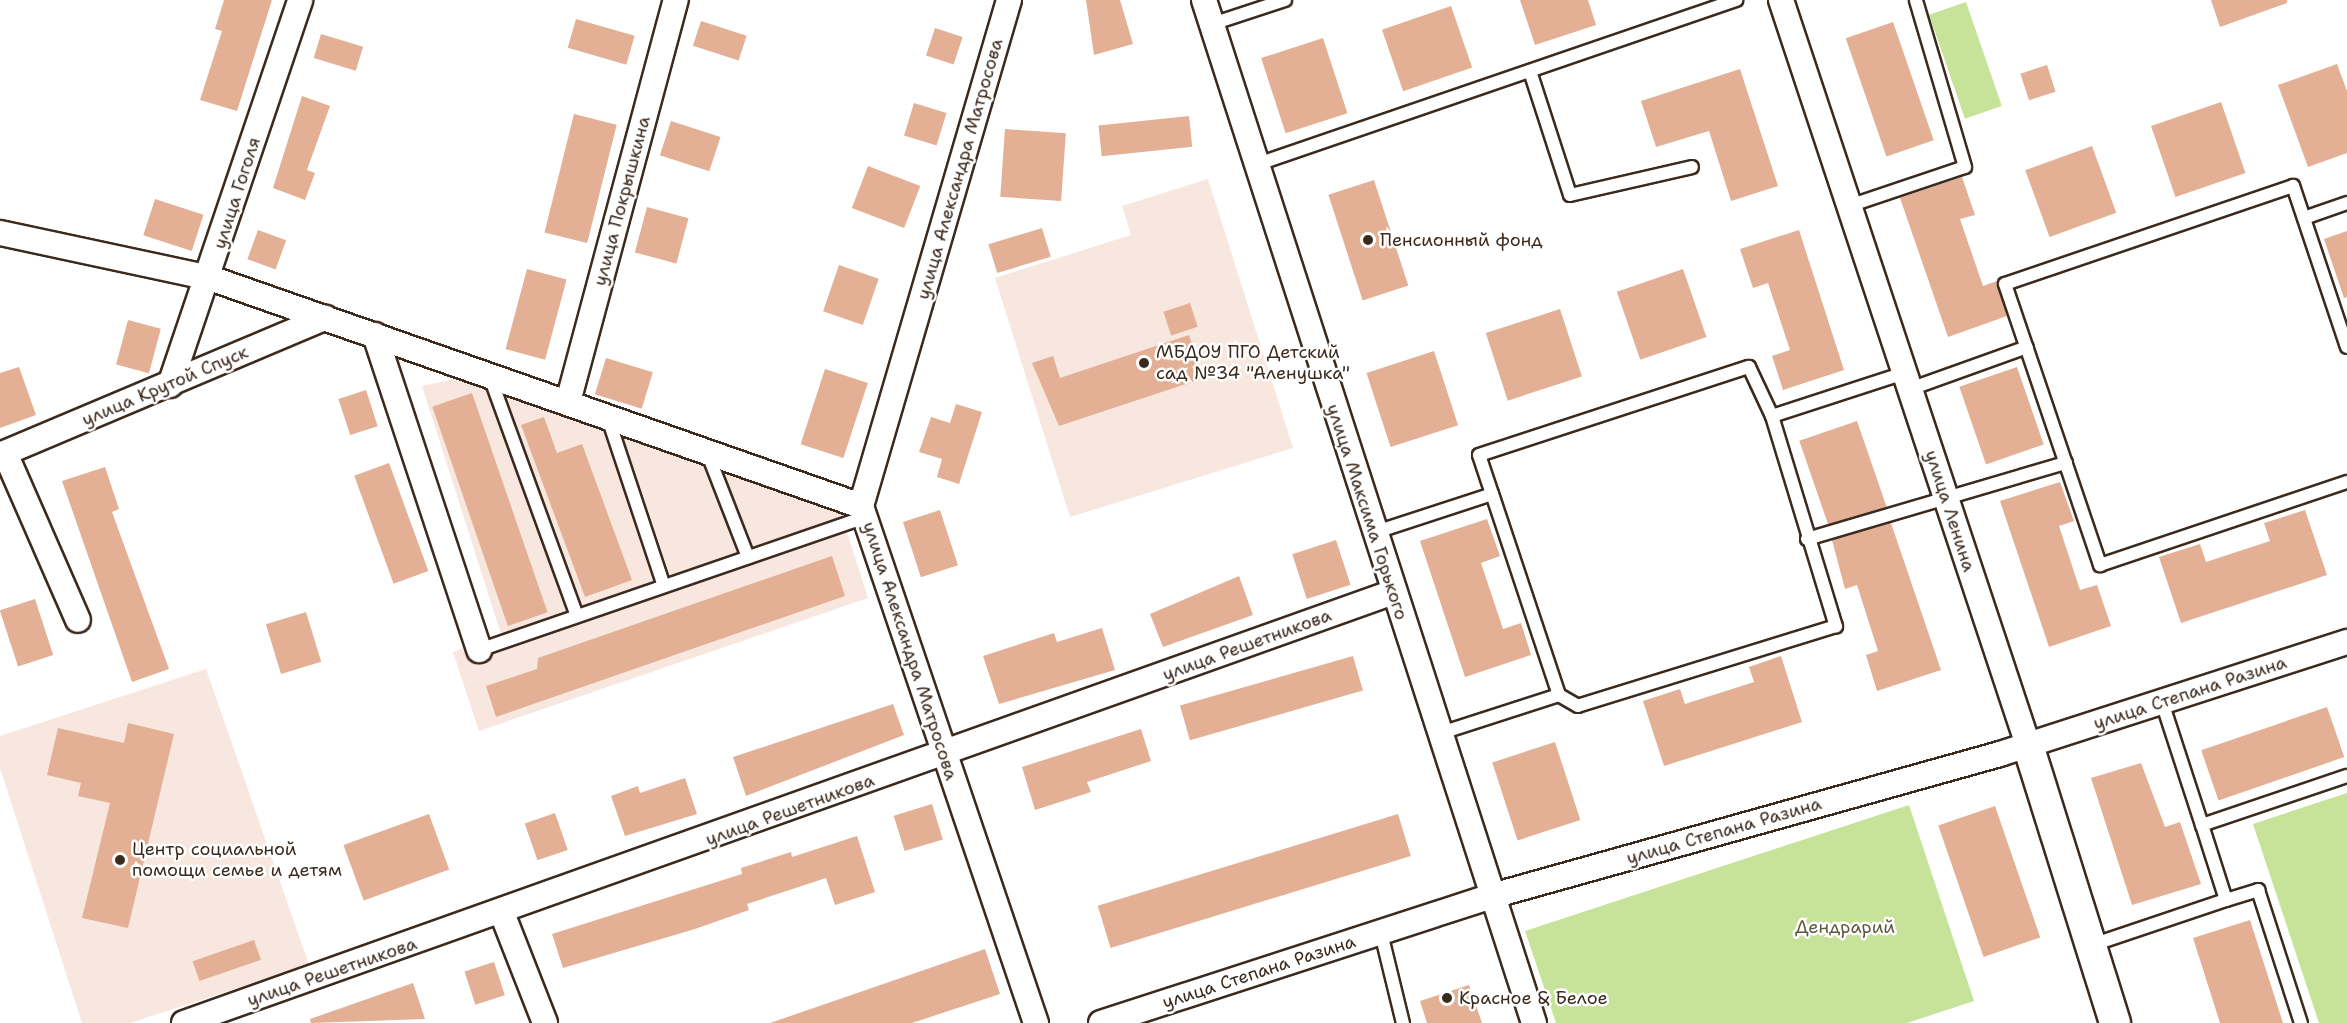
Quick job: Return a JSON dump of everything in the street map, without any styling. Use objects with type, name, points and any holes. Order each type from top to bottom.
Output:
[{"type":"street","name":"улица Гоголя","points":[[170,385],[210,278],[300,0]]},
{"type":"street","name":"улица Покрышкина","points":[[568,402],[676,0]]},
{"type":"street","name":"улица Александра Матросова","points":[[1009,0],[863,511],[1036,1023]]},
{"type":"street","name":"улица Максима Горького","points":[[1204,0],[1255,165],[1376,532],[1437,735],[1534,1023]]},
{"type":"street","name":"улица Ленина","points":[[1781,0],[2028,745],[2115,1023]]},
{"type":"street","points":[[0,233],[210,278],[707,451],[863,511]]},
{"type":"street","name":"улица Крутой Спуск","points":[[78,620],[3,454],[325,318]]},
{"type":"street","points":[[375,335],[479,650]]},
{"type":"street","name":"улица Решетникова","points":[[184,1023],[502,913],[1394,592]]},
{"type":"street","name":"улица Степана Разина","points":[[1101,1023],[1492,896],[2028,745],[2347,642]]},
{"type":"street","points":[[502,913],[545,1023]]},
{"type":"lane","points":[[1212,24],[1285,0]]},
{"type":"lane","points":[[1255,165],[1736,0]]},
{"type":"lane","points":[[1849,206],[1965,167],[1916,0]]},
{"type":"lane","points":[[1530,71],[1570,195],[1692,167]]},
{"type":"lane","points":[[2347,347],[2293,186],[2005,284],[2100,565],[2347,482]]},
{"type":"lane","points":[[2304,218],[2347,203]]},
{"type":"lane","points":[[1772,416],[2027,347]]},
{"type":"lane","points":[[1749,367],[1772,416],[1807,539],[1836,626],[1578,706],[1559,695],[1492,494],[1479,455],[1749,367]]},
{"type":"lane","points":[[490,375],[577,616]]},
{"type":"lane","points":[[607,417],[664,586]]},
{"type":"lane","points":[[707,451],[748,557]]},
{"type":"lane","points":[[1807,539],[2066,463]]},
{"type":"lane","points":[[1376,532],[1492,494]]},
{"type":"lane","points":[[479,650],[748,557],[863,511]]},
{"type":"lane","points":[[1437,735],[1559,695]]},
{"type":"lane","points":[[2162,702],[2226,900]]},
{"type":"lane","points":[[2202,825],[2347,776]]},
{"type":"lane","points":[[2091,945],[2258,890],[2301,1023]]},
{"type":"lane","points":[[1381,933],[1403,1023]]},
{"type":"shaded area","name":"МБДОУ ПГО Детский сад №34 \"Аленушка\"","points":[[1208,179],[1293,448],[1070,517],[995,278],[1131,235],[1122,206]]},
{"type":"shaded area","points":[[468,376],[839,507],[868,598],[479,731],[453,652],[501,634],[422,386]]},
{"type":"shaded area","points":[[206,669],[309,965],[130,1023],[82,1023],[0,768],[0,736]]},
{"type":"green space","points":[[1966,2],[2002,106],[1965,119],[1929,15]]},
{"type":"green space","points":[[2347,793],[2347,1023],[2319,1023],[2253,824]]},
{"type":"green space","name":"Дендрарий","points":[[1909,805],[1974,1001],[1907,1023],[1556,1023],[1525,931]]},
{"type":"building","points":[[224,0],[272,0],[237,111],[200,100],[222,31],[215,29]]},
{"type":"building","points":[[1086,0],[1120,0],[1133,44],[1094,55]]},
{"type":"building","points":[[1520,0],[1588,0],[1596,25],[1535,45]]},
{"type":"building","points":[[2211,0],[2287,0],[2287,3],[2220,27]]},
{"type":"building","points":[[1451,6],[1472,67],[1403,91],[1382,30]]},
{"type":"building","points":[[576,19],[635,36],[626,65],[568,48]]},
{"type":"building","points":[[701,21],[747,36],[739,61],[693,46]]},
{"type":"building","points":[[1893,22],[1934,140],[1886,156],[1846,38]]},
{"type":"building","points":[[935,28],[963,37],[954,65],[926,56]]},
{"type":"building","points":[[321,34],[363,47],[356,71],[314,58]]},
{"type":"building","points":[[1323,38],[1347,113],[1286,133],[1261,58]]},
{"type":"building","points":[[2337,64],[2347,91],[2347,153],[2308,167],[2278,85]]},
{"type":"building","points":[[2047,65],[2056,92],[2029,100],[2020,74]]},
{"type":"building","points":[[1740,69],[1778,186],[1731,201],[1709,131],[1656,147],[1641,101]]},
{"type":"building","points":[[302,96],[330,106],[307,170],[315,173],[305,200],[273,188]]},
{"type":"building","points":[[2221,102],[2245,173],[2175,197],[2151,126]]},
{"type":"building","points":[[914,103],[947,113],[937,145],[904,136]]},
{"type":"building","points":[[574,114],[617,125],[587,243],[544,232]]},
{"type":"building","points":[[1189,116],[1192,147],[1102,156],[1098,126]]},
{"type":"building","points":[[671,121],[720,137],[709,171],[660,155]]},
{"type":"building","points":[[1005,129],[1066,133],[1061,201],[1000,197]]},
{"type":"building","points":[[2092,146],[2116,213],[2050,237],[2025,170]]},
{"type":"building","points":[[868,166],[920,186],[904,228],[852,208]]},
{"type":"building","points":[[1962,177],[1975,215],[1960,219],[1983,286],[1997,281],[2007,316],[1948,337],[1900,198]]},
{"type":"building","name":"Пенсионный фонд","points":[[1374,180],[1408,286],[1363,300],[1328,195]]},
{"type":"building","points":[[155,199],[204,215],[192,251],[143,235]]},
{"type":"building","points":[[647,207],[689,218],[676,264],[635,252]]},
{"type":"building","points":[[1042,228],[1051,257],[997,273],[988,244]]},
{"type":"building","points":[[258,230],[286,240],[276,269],[247,259]]},
{"type":"building","points":[[1799,230],[1844,370],[1783,390],[1772,356],[1790,350],[1768,283],[1753,288],[1740,249]]},
{"type":"building","points":[[2347,231],[2347,297],[2344,298],[2324,239]]},
{"type":"building","points":[[839,265],[879,279],[863,325],[823,311]]},
{"type":"building","points":[[527,269],[567,280],[545,360],[506,349]]},
{"type":"building","points":[[1683,269],[1706,337],[1640,360],[1617,292]]},
{"type":"building","points":[[1190,303],[1198,327],[1171,335],[1163,312]]},
{"type":"building","points":[[1560,309],[1582,377],[1508,401],[1486,333]]},
{"type":"building","points":[[128,320],[161,329],[149,373],[116,364]]},
{"type":"building","points":[[1189,335],[1204,378],[1059,426],[1032,363],[1053,356],[1060,378]]},
{"type":"building","points":[[1434,351],[1458,425],[1391,447],[1366,373]]},
{"type":"building","points":[[606,358],[653,372],[642,409],[595,394]]},
{"type":"building","points":[[19,367],[36,415],[0,428],[0,373]]},
{"type":"building","points":[[2017,367],[2044,445],[1986,464],[1959,387]]},
{"type":"building","points":[[825,369],[868,383],[843,458],[801,444]]},
{"type":"building","points":[[366,390],[378,426],[350,435],[338,399]]},
{"type":"building","points":[[472,393],[548,612],[508,626],[432,407]]},
{"type":"building","points":[[956,404],[982,412],[959,484],[937,477],[942,459],[919,452],[931,417],[950,423]]},
{"type":"building","points":[[544,417],[557,453],[582,444],[632,580],[585,597],[521,425]]},
{"type":"building","points":[[1857,421],[1887,507],[1829,527],[1799,441]]},
{"type":"building","points":[[389,463],[428,571],[394,584],[354,476]]},
{"type":"building","points":[[105,467],[119,509],[112,512],[169,669],[132,682],[62,481]]},
{"type":"building","points":[[2060,482],[2074,521],[2059,526],[2080,590],[2097,585],[2111,626],[2049,647],[2000,501]]},
{"type":"building","points":[[940,510],[958,565],[921,577],[903,522]]},
{"type":"building","points":[[2305,510],[2327,575],[2181,623],[2159,557],[2200,544],[2206,562],[2270,541],[2264,523]]},
{"type":"building","points":[[1487,519],[1500,556],[1481,563],[1503,629],[1521,623],[1531,655],[1465,677],[1420,541]]},
{"type":"building","points":[[1891,523],[1941,670],[1877,691],[1866,655],[1878,651],[1857,585],[1845,589],[1832,540]]},
{"type":"building","points":[[1336,540],[1351,585],[1307,599],[1292,554]]},
{"type":"building","points":[[832,556],[845,596],[496,717],[486,686],[537,669],[538,658]]},
{"type":"building","points":[[1239,576],[1253,615],[1163,647],[1150,614]]},
{"type":"building","points":[[35,599],[53,655],[18,667],[0,610]]},
{"type":"building","points":[[306,612],[321,662],[281,674],[266,624]]},
{"type":"building","points":[[1102,628],[1115,670],[999,704],[983,656],[1054,633],[1057,642]]},
{"type":"building","points":[[1353,656],[1363,691],[1190,740],[1180,706]]},
{"type":"building","points":[[1781,656],[1802,722],[1664,766],[1643,701],[1680,689],[1685,704],[1754,682],[1749,667]]},
{"type":"building","points":[[893,704],[904,735],[746,796],[733,757]]},
{"type":"building","points":[[2327,707],[2344,757],[2219,800],[2201,750]]},
{"type":"building","name":"Центр социальной помощи семье и детям","points":[[128,723],[174,734],[128,928],[82,918],[110,803],[78,796],[81,783],[47,775],[58,728],[124,743]]},
{"type":"building","points":[[1141,729],[1151,761],[1087,782],[1091,792],[1035,810],[1022,767]]},
{"type":"building","points":[[1555,742],[1580,820],[1518,840],[1492,762]]},
{"type":"building","points":[[2141,763],[2165,827],[2180,822],[2201,884],[2132,905],[2091,778]]},
{"type":"building","points":[[685,778],[697,814],[625,836],[611,796],[638,786],[640,793]]},
{"type":"building","points":[[932,804],[943,839],[905,851],[894,816]]},
{"type":"building","points":[[1995,806],[2040,937],[1984,957],[1938,826]]},
{"type":"building","points":[[555,813],[568,850],[537,860],[525,823]]},
{"type":"building","points":[[429,814],[449,869],[364,901],[343,845]]},
{"type":"building","points":[[1398,814],[1411,856],[1111,948],[1098,906]]},
{"type":"building","points":[[857,836],[875,892],[835,905],[826,878],[747,904],[749,910],[695,929],[563,968],[552,934],[742,874],[741,868],[791,852],[792,857]]},
{"type":"building","points":[[2250,920],[2283,1023],[2220,1023],[2193,938]]},
{"type":"building","points":[[254,940],[261,960],[199,981],[193,961]]},
{"type":"building","points":[[985,949],[1000,994],[912,1023],[770,1023]]},
{"type":"building","points":[[494,962],[505,995],[475,1005],[465,972]]},
{"type":"building","points":[[413,983],[425,1019],[311,1023],[310,1019]]},
{"type":"building","points":[[1469,985],[1482,1023],[1427,1023],[1420,1001]]},
{"type":"place","name":"Пенсионный фонд","points":[[1368,240]]},
{"type":"place","name":"МБДОУ ПГО Детский сад №34 \"Аленушка\"","points":[[1144,363]]},
{"type":"place","name":"Центр социальной помощи семье и детям","points":[[120,860]]},
{"type":"place","name":"Красное & Белое","points":[[1447,998]]}]
